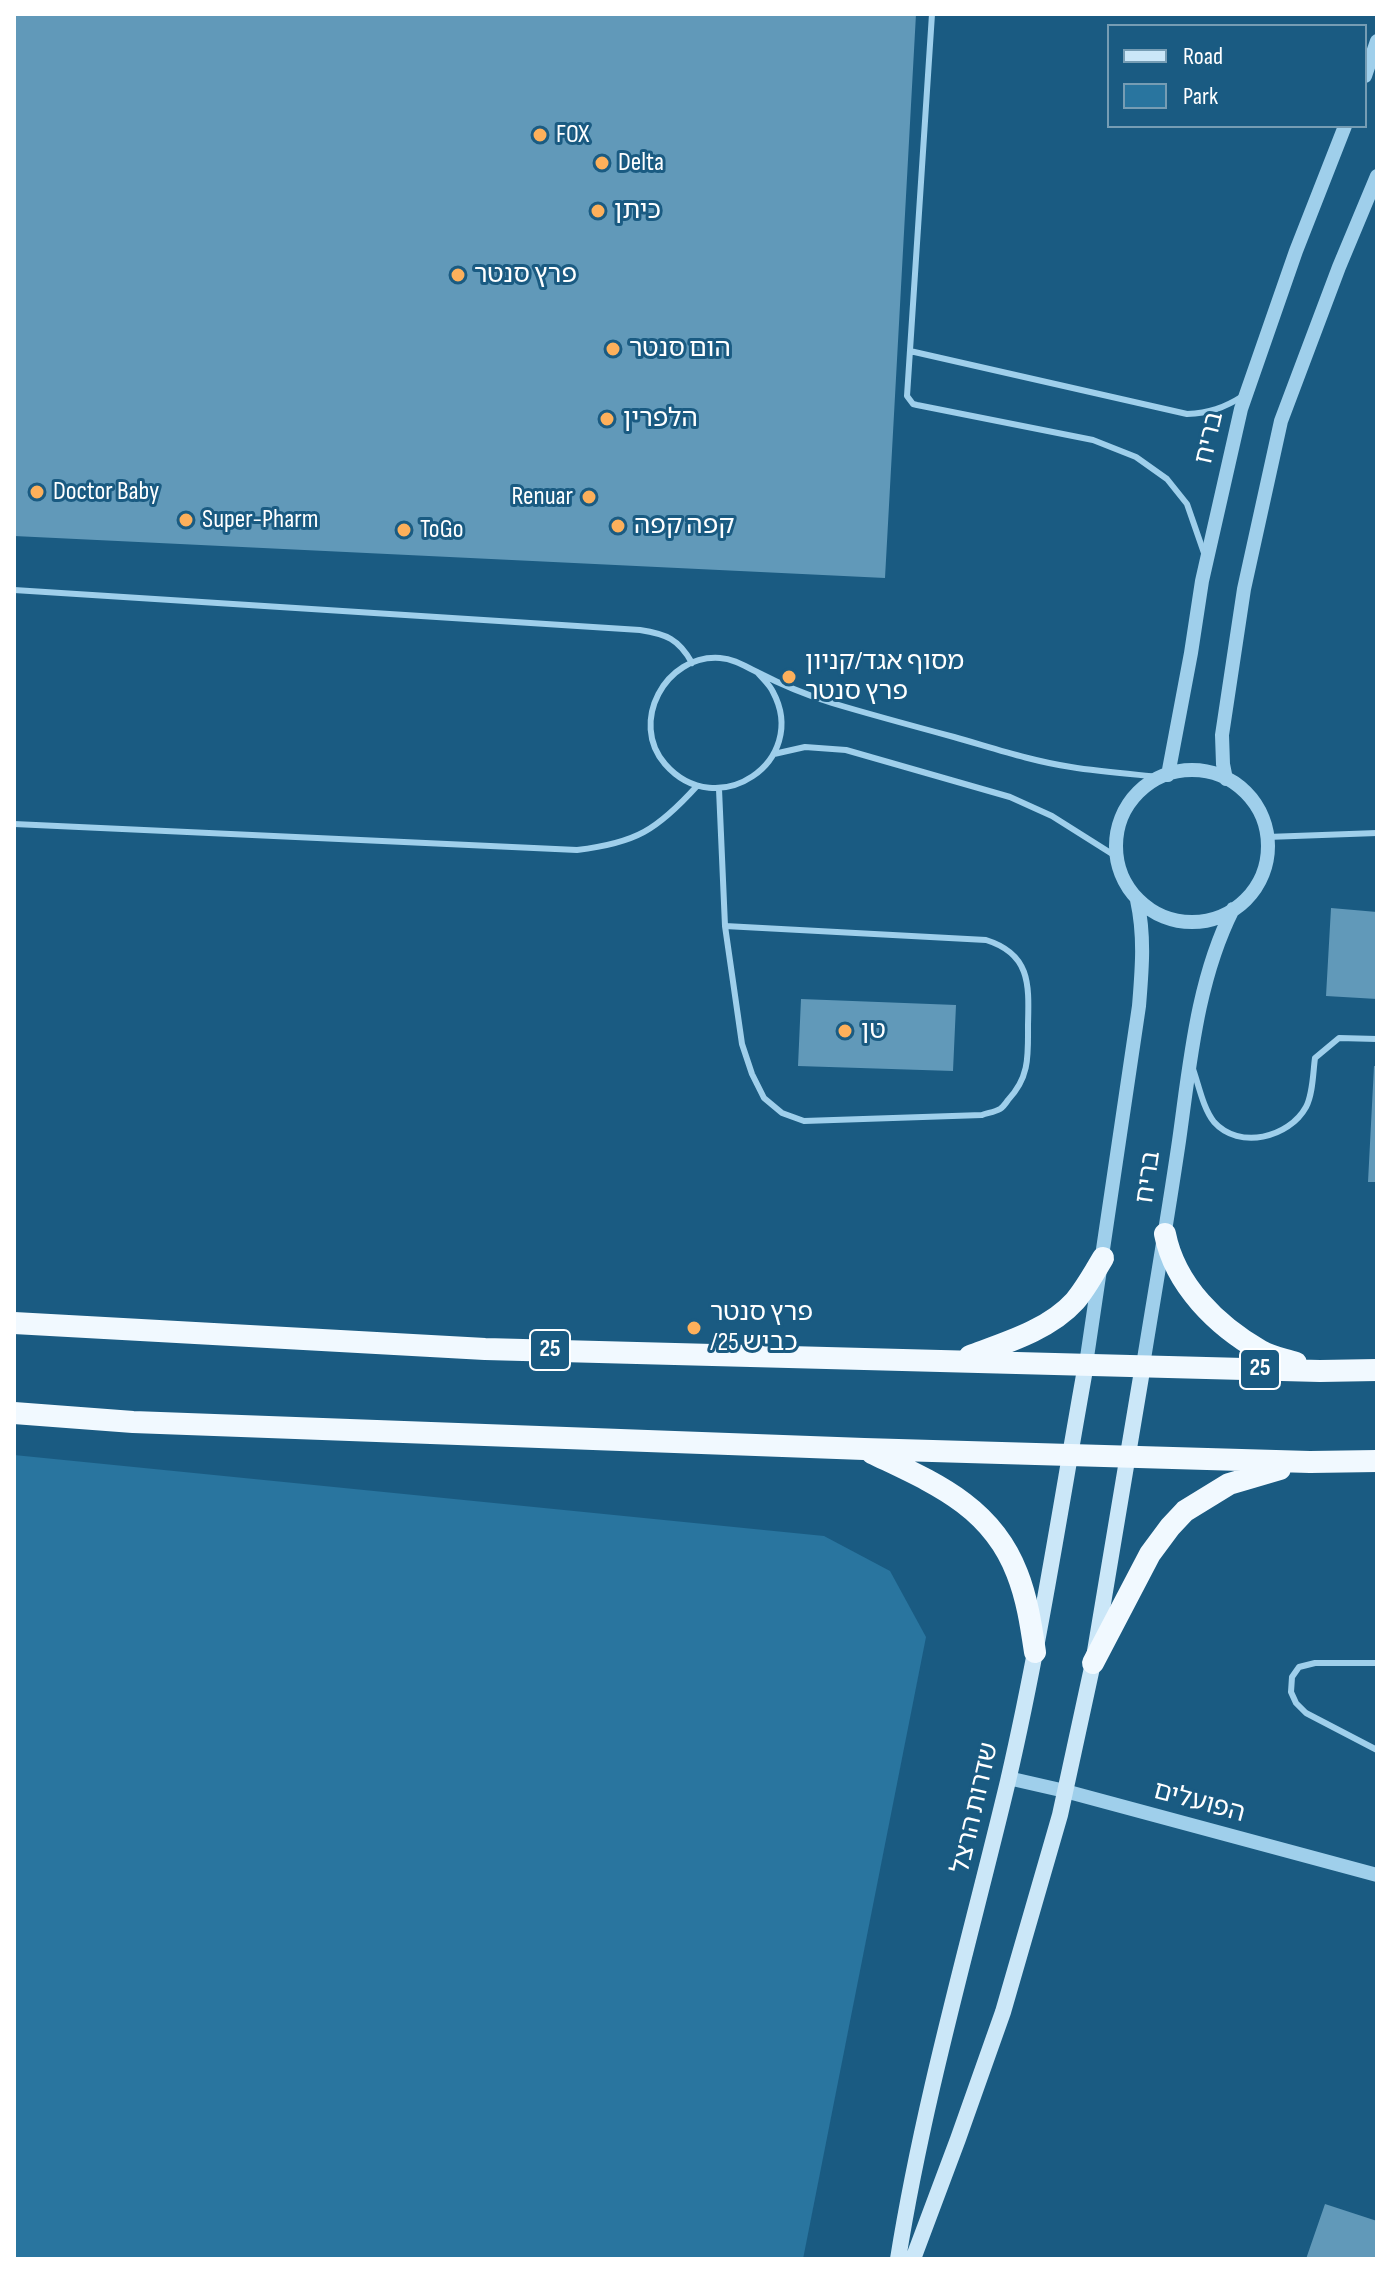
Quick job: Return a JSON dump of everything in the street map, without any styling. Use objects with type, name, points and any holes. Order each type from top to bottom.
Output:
[{"type":"highway","points":[[1165,1234],[1168,1249],[1180,1273],[1197,1299],[1214,1317],[1263,1352],[1320,1371]]},
{"type":"highway","points":[[955,1361],[1029,1332],[1067,1309],[1083,1291],[1103,1258]]},
{"type":"highway","name":"25","points":[[14,1323],[485,1349],[1377,1370]]},
{"type":"highway","points":[[14,1413],[133,1422],[864,1449],[1310,1462],[1377,1461]]},
{"type":"highway","points":[[864,1449],[942,1487],[984,1519],[1002,1543],[1017,1572],[1027,1605],[1035,1652]]},
{"type":"highway","points":[[1093,1663],[1150,1554],[1185,1511],[1229,1484],[1310,1462]]},
{"type":"main road","name":"שדרות הרצל","points":[[898,2259],[923,2119],[1008,1778],[1035,1652],[1086,1364]]},
{"type":"main road","name":"בריח","points":[[1128,1457],[1143,1365]]},
{"type":"main road","points":[[913,2259],[1003,2012],[1056,1829],[1093,1663],[1128,1457]]},
{"type":"street","points":[[1367,70],[1377,41]]},
{"type":"street","name":"בריח","points":[[1164,776],[1206,562],[1246,393],[1296,251],[1344,128]]},
{"type":"street","points":[[1226,779],[1222,735],[1244,589],[1281,421],[1377,176]]},
{"type":"street","points":[[1196,770],[1226,779],[1244,791],[1262,817],[1267,837],[1267,859],[1259,881],[1245,901],[1234,909],[1203,921],[1179,921],[1156,913],[1137,899],[1124,879],[1117,857],[1117,833],[1125,810],[1138,793],[1164,776],[1196,770]]},
{"type":"street","name":"בריח","points":[[1086,1364],[1139,1006],[1144,953],[1137,899]]},
{"type":"street","name":"בריח","points":[[1143,1365],[1195,1029],[1220,935],[1234,909]]},
{"type":"street","name":"הפועלים","points":[[1008,1778],[1377,1875]]},
{"type":"lane","points":[[932,14],[907,396],[913,404],[1093,440],[1136,457],[1167,479],[1187,504],[1206,562]]},
{"type":"lane","points":[[910,351],[1187,414],[1223,408],[1246,393]]},
{"type":"lane","points":[[14,590],[640,630],[663,634],[677,642],[692,663]]},
{"type":"lane","points":[[758,673],[773,690],[781,711],[781,733],[774,754],[760,772],[741,784],[719,789],[697,786],[677,776],[663,761],[653,743],[650,722],[654,702],[664,684],[679,669],[719,658],[739,662],[831,703],[1025,758],[1070,767],[1164,776]]},
{"type":"lane","points":[[774,754],[805,747],[846,750],[1010,797],[1052,816],[1117,857]]},
{"type":"lane","points":[[14,824],[577,850],[611,846],[637,837],[676,810],[697,786]]},
{"type":"lane","points":[[719,789],[725,926],[742,1044],[764,1098],[782,1113],[804,1121],[982,1115],[1000,1109],[1023,1083],[1028,1062],[1029,985],[1024,970],[1003,945],[986,940],[725,926]]},
{"type":"lane","points":[[1267,837],[1377,833]]},
{"type":"lane","points":[[1191,1060],[1214,1122],[1232,1135],[1273,1135],[1293,1124],[1308,1105],[1315,1058],[1339,1038],[1377,1039]]},
{"type":"lane","points":[[1377,1663],[1315,1663],[1299,1667],[1292,1677],[1291,1692],[1306,1713],[1377,1750]]},
{"type":"green space","points":[[14,1455],[824,1536],[890,1571],[926,1637],[803,2259],[14,2259]]},
{"type":"building","name":"פרץ סנטר","points":[[14,14],[916,14],[885,578],[14,536]]},
{"type":"building","points":[[1331,908],[1377,912],[1377,999],[1326,996]]},
{"type":"building","points":[[801,999],[956,1005],[953,1071],[798,1066]]},
{"type":"building","points":[[1374,1066],[1377,1066],[1377,1182],[1368,1182]]},
{"type":"building","points":[[1325,2204],[1377,2221],[1377,2259],[1306,2259]]},
{"type":"place","name":"FOX","points":[[540,135]]},
{"type":"place","name":"Delta","points":[[602,163]]},
{"type":"place","name":"כיתן","points":[[598,211]]},
{"type":"place","name":"פרץ סנטר","points":[[458,275]]},
{"type":"place","name":"הום סנטר","points":[[613,349]]},
{"type":"place","name":"הלפרין","points":[[607,419]]},
{"type":"place","name":"Doctor Baby","points":[[37,492]]},
{"type":"place","name":"Renuar","points":[[589,497]]},
{"type":"place","name":"Super-Pharm","points":[[186,520]]},
{"type":"place","name":"קפה קפה","points":[[618,526]]},
{"type":"place","name":"ToGo","points":[[404,530]]},
{"type":"place","name":"מסוף אגד/קניון פרץ סנטר","points":[[789,677]]},
{"type":"place","name":"טן","points":[[845,1031]]},
{"type":"place","name":"פרץ סנטר /כביש 25","points":[[694,1328]]}]
